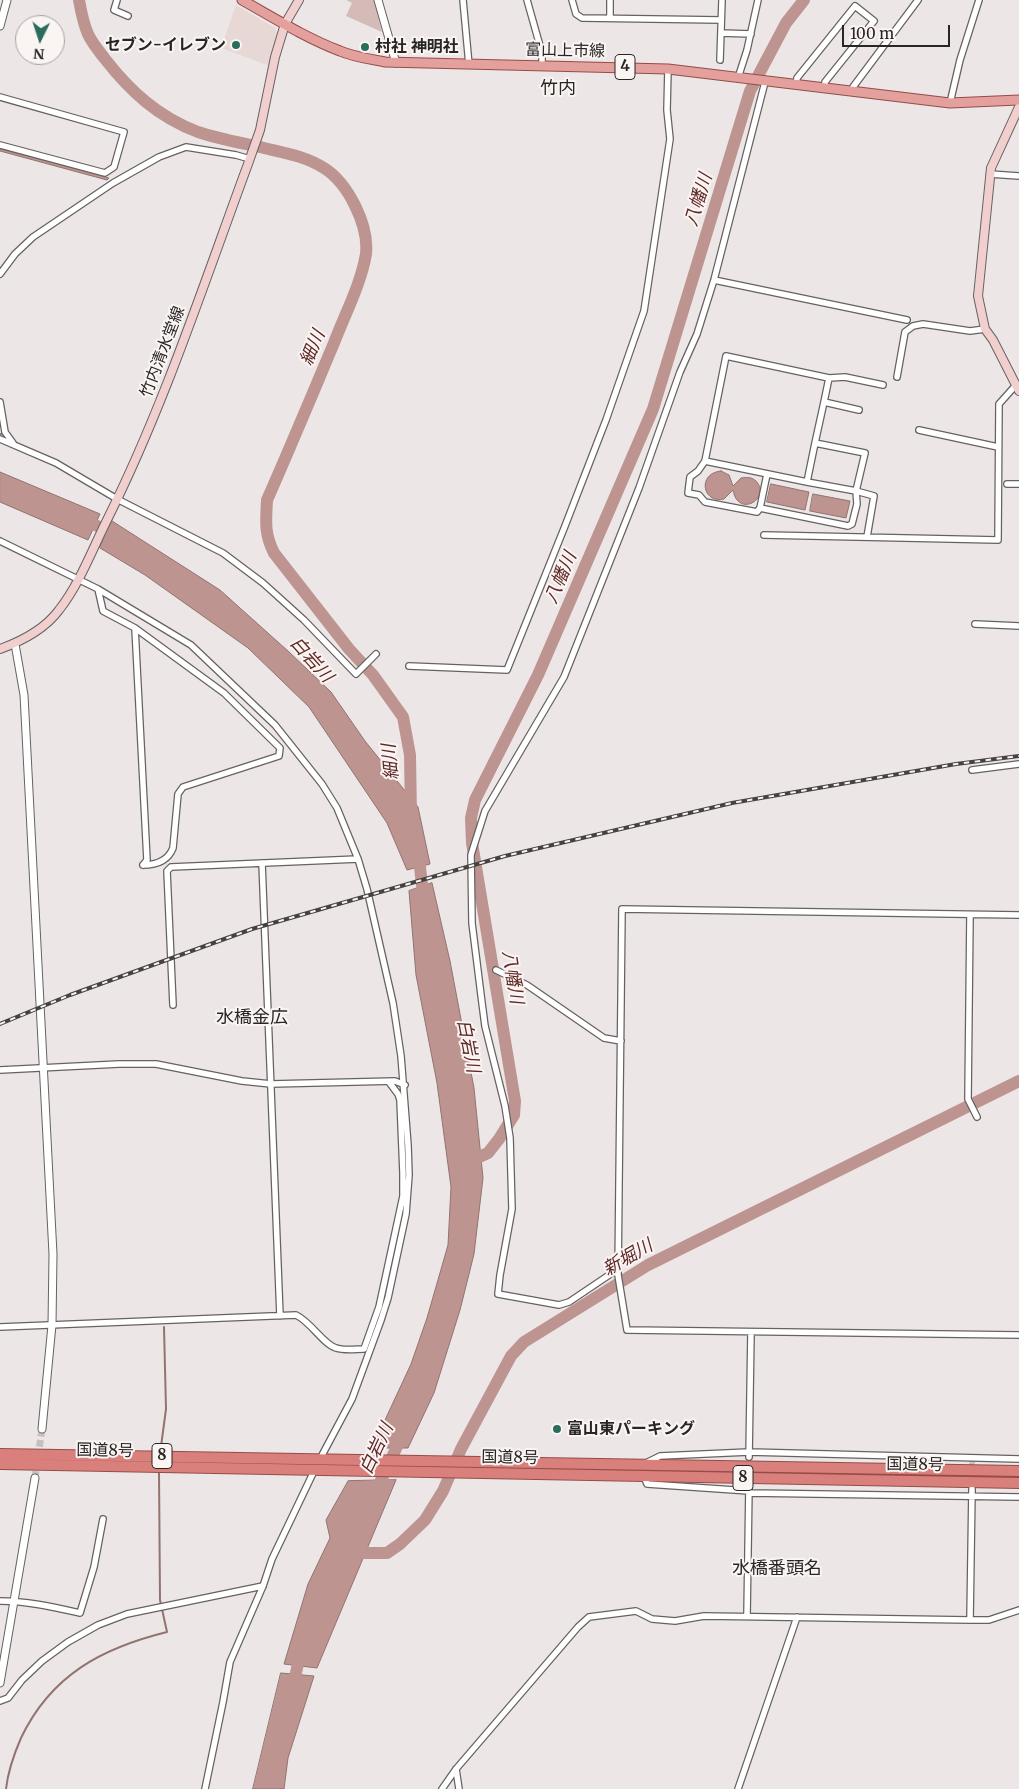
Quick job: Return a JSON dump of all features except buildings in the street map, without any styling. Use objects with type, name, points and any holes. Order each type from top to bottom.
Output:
[{"type":"highway","name":"国道8号","points":[[0,1454],[1019,1471]]},
{"type":"highway","name":"国道8号","points":[[0,1464],[1019,1482]]},
{"type":"main road","name":"富山上市線","points":[[242,0],[340,51],[363,58],[396,63],[668,69],[950,103],[1019,100]]},
{"type":"main road","name":"竹内清水堂線","points":[[0,648],[15,644],[42,628],[58,611],[78,578],[117,499],[163,394],[250,159],[260,130],[275,57],[286,24],[299,0]]},
{"type":"main road","points":[[1018,388],[985,329],[978,296],[991,168],[1019,108]]},
{"type":"street","points":[[0,26],[7,0]]},
{"type":"street","points":[[117,0],[114,10],[128,16]]},
{"type":"street","points":[[378,0],[396,63]]},
{"type":"street","points":[[463,0],[469,65]]},
{"type":"street","points":[[527,0],[542,53],[542,65]]},
{"type":"street","points":[[572,0],[576,14],[582,18],[721,20]]},
{"type":"street","points":[[610,0],[610,18]]},
{"type":"street","points":[[720,60],[722,0]]},
{"type":"street","points":[[738,78],[747,50],[758,0]]},
{"type":"street","points":[[853,91],[853,87],[918,0]]},
{"type":"street","points":[[950,103],[960,60],[979,0]]},
{"type":"street","points":[[796,85],[797,78],[855,6],[874,21],[825,82],[825,88]]},
{"type":"street","points":[[721,33],[751,34]]},
{"type":"street","points":[[409,666],[507,670],[579,491],[644,311],[670,139],[667,110],[668,69]]},
{"type":"street","points":[[618,1272],[569,1302],[559,1305],[498,1294],[512,1209],[510,1138],[483,1010],[472,923],[471,855],[485,811],[564,677],[639,488],[680,372],[697,334],[714,280],[765,82]]},
{"type":"street","points":[[0,97],[124,132],[114,167],[105,174],[0,145]]},
{"type":"street","points":[[0,274],[15,254],[34,237],[113,183],[159,157],[186,147],[250,159]]},
{"type":"street","points":[[990,174],[1019,176]]},
{"type":"street","points":[[714,280],[907,320]]},
{"type":"street","points":[[897,376],[905,332],[913,326],[923,324],[970,330],[985,329]]},
{"type":"street","points":[[767,474],[760,508],[757,512],[705,502],[698,495],[688,493],[690,477],[705,461],[726,356],[829,378],[845,377],[883,385]]},
{"type":"street","points":[[807,482],[829,378]]},
{"type":"street","points":[[764,535],[998,540],[999,404],[1018,388]]},
{"type":"street","points":[[0,402],[5,432],[14,445]]},
{"type":"street","points":[[824,402],[859,410]]},
{"type":"street","points":[[919,430],[998,447]]},
{"type":"street","points":[[0,439],[56,463],[117,499],[223,552],[263,583],[304,620],[356,674],[376,654]]},
{"type":"street","points":[[760,508],[848,526],[852,524],[856,504],[856,491],[864,453],[815,443]]},
{"type":"street","points":[[705,461],[874,496],[867,537]]},
{"type":"street","points":[[1007,484],[1019,484]]},
{"type":"street","points":[[0,541],[78,578],[191,645],[275,725],[322,784],[337,808],[358,859],[378,934],[393,1003],[405,1085],[408,1194],[406,1214],[388,1298],[352,1399],[322,1459]]},
{"type":"street","points":[[98,589],[104,611],[135,628],[224,693],[280,748],[279,756],[183,787],[178,794],[173,848],[170,855],[151,865],[143,865],[148,860],[135,628]]},
{"type":"street","points":[[975,624],[1019,626]]},
{"type":"street","points":[[15,644],[24,695],[53,1254],[52,1325],[42,1429]]},
{"type":"street","points":[[972,770],[1019,764]]},
{"type":"street","points":[[173,1005],[167,871],[171,867],[358,859]]},
{"type":"street","points":[[262,864],[280,1316]]},
{"type":"street","points":[[1019,915],[622,909],[618,1272],[627,1330],[1019,1336]]},
{"type":"street","points":[[970,915],[968,1099],[977,1117]]},
{"type":"street","points":[[496,970],[526,985],[604,1038],[621,1041]]},
{"type":"street","points":[[0,1070],[156,1064],[242,1081],[271,1084],[395,1081],[405,1085]]},
{"type":"street","points":[[0,1327],[296,1316],[333,1347],[340,1349],[364,1349],[379,1307],[403,1196],[400,1100],[389,1082]]},
{"type":"street","points":[[749,1455],[751,1332]]},
{"type":"street","points":[[644,1464],[660,1456],[749,1455],[1019,1459]]},
{"type":"street","points":[[205,1789],[230,1662],[263,1586],[272,1560],[319,1470]]},
{"type":"street","points":[[644,1476],[647,1484],[749,1490],[1019,1497]]},
{"type":"street","points":[[0,1682],[35,1478]]},
{"type":"street","points":[[970,1620],[972,1489]]},
{"type":"street","points":[[747,1616],[749,1490]]},
{"type":"street","points":[[0,1601],[48,1605],[80,1613],[94,1567],[103,1519]]},
{"type":"street","points":[[0,1701],[8,1698],[22,1680],[42,1661],[68,1642],[98,1625],[127,1614],[263,1586]]},
{"type":"street","points":[[442,1789],[456,1769],[589,1617],[636,1611],[652,1619],[674,1621],[704,1616],[989,1620],[1019,1610]]},
{"type":"street","points":[[738,1789],[797,1618]]},
{"type":"street","points":[[456,1769],[459,1789]]},
{"type":"shaded area","points":[[346,0],[374,0],[382,32],[346,16],[352,3]]},
{"type":"shaded area","points":[[236,5],[275,28],[278,36],[269,64],[267,65],[221,48]]},
{"type":"shaded area","points":[[0,148],[109,178],[107,180],[0,151]]},
{"type":"shaded area","points":[[721,471],[729,475],[733,486],[741,478],[749,478],[756,481],[760,487],[760,494],[757,499],[752,503],[741,503],[736,499],[733,490],[724,499],[711,497],[705,488],[706,482],[713,473]]},
{"type":"shaded area","points":[[0,472],[100,514],[88,540],[0,502]]},
{"type":"shaded area","points":[[771,484],[809,492],[805,510],[767,502]]},
{"type":"shaded area","points":[[813,494],[850,501],[846,518],[810,511]]},
{"type":"shaded area","points":[[112,521],[220,590],[331,692],[365,741],[418,807],[430,864],[407,870],[387,823],[309,707],[248,648],[145,575],[100,548]]},
{"type":"shaded area","points":[[432,883],[450,961],[474,1088],[483,1178],[474,1254],[460,1310],[434,1393],[408,1448],[372,1448],[411,1364],[427,1318],[448,1245],[451,1187],[437,1083],[416,975],[409,891]]},
{"type":"shaded area","points":[[396,1480],[317,1668],[284,1664],[308,1584],[330,1538],[326,1520],[348,1481]]},
{"type":"shaded area","points":[[281,1673],[314,1676],[288,1758],[284,1789],[253,1789]]},
{"type":"waterway","name":"細川","points":[[79,0],[85,26],[94,44],[124,82],[146,102],[170,119],[198,132],[295,155],[317,164],[333,175],[349,194],[360,218],[366,243],[364,265],[334,343],[267,500],[266,527],[274,553],[349,649],[373,675],[403,717],[410,755],[411,815]]},
{"type":"waterway","name":"八幡川","points":[[466,1163],[488,1153],[514,1115],[515,1101],[472,843],[471,818],[475,800],[538,675],[653,409],[750,91],[786,23],[804,0]]},
{"type":"waterway","name":"白岩川","points":[[80,517],[122,539]]},
{"type":"waterway","name":"白岩川","points":[[418,850],[424,902]]},
{"type":"waterway","name":"新堀川","points":[[350,1553],[387,1553],[400,1544],[425,1520],[443,1491],[461,1449],[511,1356],[524,1342],[648,1265],[1019,1081]]},
{"type":"waterway","points":[[160,1454],[166,1409],[164,1327]]},
{"type":"waterway","name":"白岩川","points":[[374,1495],[403,1434]]},
{"type":"waterway","points":[[6,1789],[8,1776],[21,1738],[33,1716],[47,1697],[63,1681],[81,1667],[121,1646],[167,1632],[160,1600],[159,1471]]},
{"type":"waterway","name":"白岩川","points":[[292,1690],[301,1651]]},
{"type":"tunnel","points":[[35,1478],[42,1429]]},
{"type":"tunnel","points":[[972,1461],[972,1484]]},
{"type":"railway","points":[[0,1024],[70,995],[252,929],[505,856],[732,803],[956,764],[1019,756]]},
{"type":"place","name":"セブン-イレブン","points":[[236,45]]},
{"type":"place","name":"村社 神明社","points":[[365,47]]},
{"type":"place","name":"富山東パーキング","points":[[557,1429]]},
{"type":"district","name":"竹内","points":[[558,89]]},
{"type":"district","name":"水橋金広","points":[[252,1018]]},
{"type":"district","name":"水橋番頭名","points":[[777,1569]]}]
